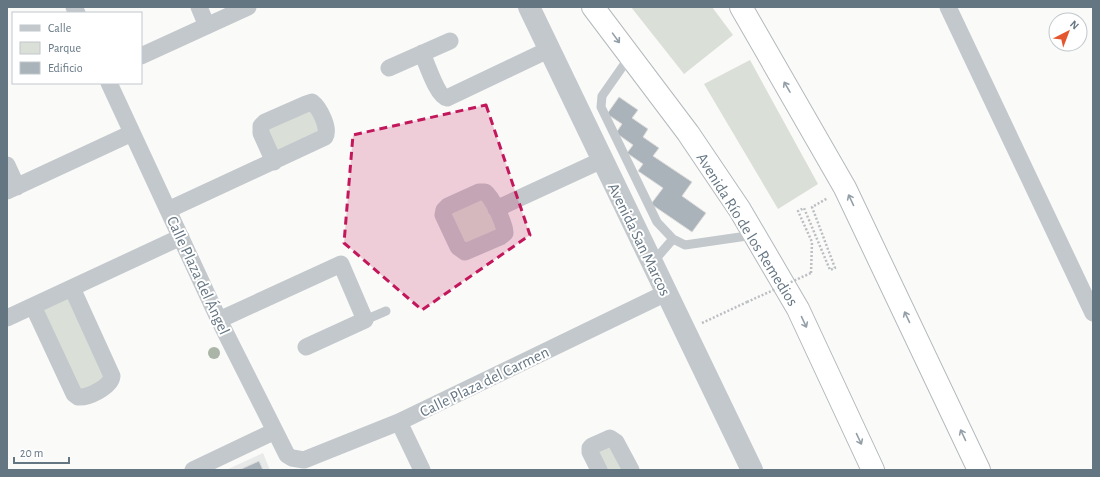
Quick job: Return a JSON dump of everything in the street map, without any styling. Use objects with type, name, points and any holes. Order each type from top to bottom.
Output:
[{"type":"highway","name":"Avenida Río de los Remedios","points":[[593,7],[688,133],[740,210],[798,309],[873,470]]},
{"type":"highway","points":[[741,7],[846,188],[979,470]]},
{"type":"street","points":[[199,7],[207,26]]},
{"type":"street","points":[[142,56],[248,7]]},
{"type":"street","name":"Avenida San Marcos","points":[[529,7],[666,293],[686,330],[752,470]]},
{"type":"street","points":[[948,7],[1093,313]]},
{"type":"street","points":[[389,68],[450,41]]},
{"type":"street","points":[[422,54],[440,92],[445,98],[450,98],[550,49]]},
{"type":"street","name":"Calle Plaza del Ángel","points":[[109,84],[219,320],[287,455],[298,460]]},
{"type":"street","points":[[7,165],[12,189],[132,133]]},
{"type":"street","points":[[496,209],[602,160]]},
{"type":"street","points":[[168,210],[274,162]]},
{"type":"street","points":[[7,318],[180,237]]},
{"type":"street","points":[[219,320],[341,264],[366,320],[306,347]]},
{"type":"street","points":[[33,306],[74,394],[78,397],[86,396],[107,386],[112,380],[112,376],[72,288]]},
{"type":"street","name":"Calle Plaza del Carmen","points":[[298,460],[304,460],[399,422],[666,293]]},
{"type":"street","points":[[399,422],[422,470]]},
{"type":"street","points":[[193,470],[275,431]]},
{"type":"street","points":[[598,470],[590,452],[590,448],[610,438],[616,442],[630,470]]},
{"type":"lane","points":[[630,56],[602,96],[601,107],[658,222],[673,240],[685,245],[754,235]]},
{"type":"lane","points":[[652,263],[673,240]]},
{"type":"lane","points":[[366,320],[386,311]]},
{"type":"path","points":[[720,314],[811,273],[812,242],[798,211],[804,208],[830,270],[836,268],[812,207],[846,188]]},
{"type":"highlighted area","points":[[486,105],[530,235],[422,310],[344,243],[353,135]]},
{"type":"shaded area","points":[[263,453],[270,470],[226,470]]},
{"type":"green space","points":[[631,7],[712,7],[733,35],[684,74]]},
{"type":"green space","points":[[750,60],[818,184],[778,209],[704,84]]},
{"type":"green space","points":[[310,108],[321,134],[276,153],[266,128]]},
{"type":"green space","points":[[482,198],[498,231],[465,245],[450,213]]},
{"type":"green space","points":[[69,294],[108,380],[79,393],[40,307]]},
{"type":"green space","points":[[611,441],[625,470],[603,470],[593,449]]},
{"type":"building","points":[[619,97],[638,110],[632,118],[648,129],[643,137],[659,148],[653,156],[692,182],[682,196],[706,213],[692,232],[651,204],[663,188],[638,171],[643,164],[627,153],[633,145],[616,133],[622,124],[607,114]]},
{"type":"building","points":[[259,461],[263,470],[239,470]]}]
